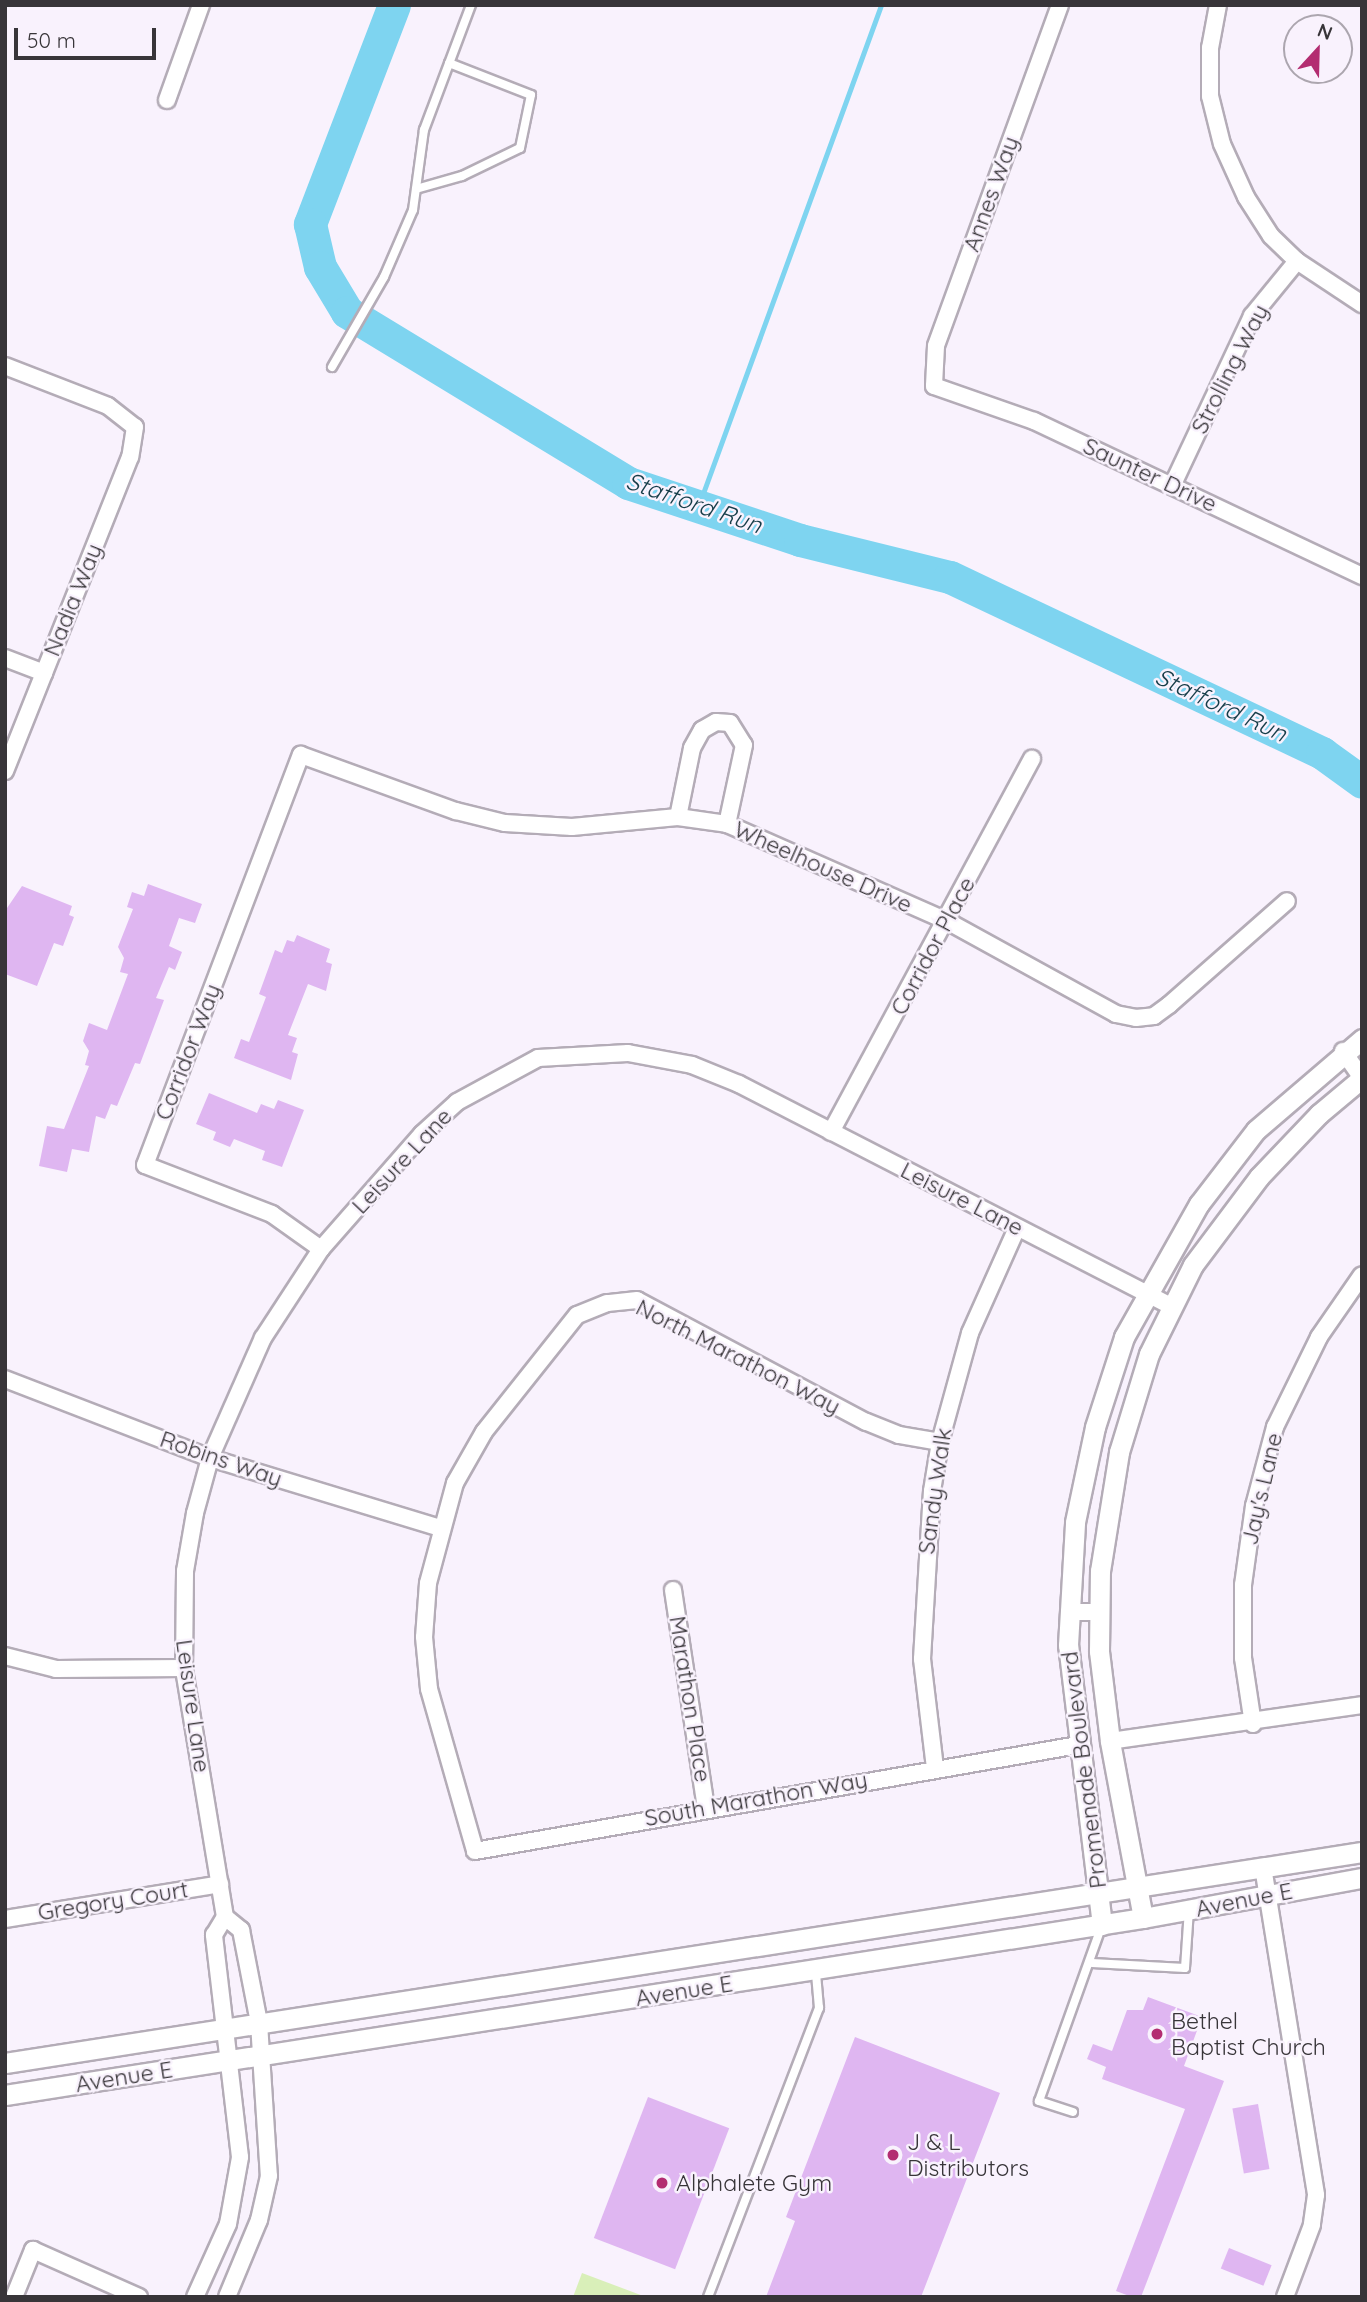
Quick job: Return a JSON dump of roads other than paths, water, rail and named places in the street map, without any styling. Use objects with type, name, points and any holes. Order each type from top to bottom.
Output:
[{"type":"street","points":[[167,100],[201,5]]},
{"type":"street","name":"Annes Way","points":[[934,386],[936,346],[1060,5]]},
{"type":"street","points":[[1218,5],[1210,48],[1210,96],[1222,144],[1264,226],[1297,261],[1362,304]]},
{"type":"street","name":"Strolling Way","points":[[1173,484],[1252,316],[1297,261]]},
{"type":"street","name":"Nadia Way","points":[[5,366],[108,407],[135,427],[130,457],[5,771]]},
{"type":"street","name":"Saunter Drive","points":[[934,386],[1034,421],[1173,484],[1362,576]]},
{"type":"street","points":[[5,658],[44,673]]},
{"type":"street","points":[[678,817],[692,748],[702,730],[716,722],[730,723],[744,745],[727,824]]},
{"type":"street","name":"Wheelhouse Drive","points":[[301,755],[431,803],[505,823],[572,827],[678,817],[727,824],[947,921],[1116,1014],[1136,1018],[1154,1016],[1169,1005],[1287,901]]},
{"type":"street","name":"Corridor Way","points":[[301,755],[145,1165],[272,1214],[321,1249]]},
{"type":"street","name":"Corridor Place","points":[[831,1132],[1032,759]]},
{"type":"street","name":"Promenade Boulevard","points":[[1102,1925],[1069,1684],[1069,1612],[1083,1472],[1124,1337],[1146,1292],[1225,1167],[1256,1130],[1343,1051],[1362,1039]]},
{"type":"street","points":[[1343,1051],[1362,1078]]},
{"type":"street","name":"Leisure Lane","points":[[195,2297],[228,2224],[240,2157],[214,1935],[225,1917],[184,1668],[185,1571],[210,1458],[263,1338],[321,1249],[422,1134],[457,1102],[538,1058],[628,1053],[691,1065],[739,1084],[1171,1306]]},
{"type":"street","name":"Promenade Boulevard","points":[[1143,1919],[1110,1741],[1098,1612],[1107,1515],[1119,1452],[1136,1390],[1171,1306],[1194,1265],[1259,1177],[1319,1114],[1362,1078]]},
{"type":"street","name":"Sandy Walk","points":[[935,1768],[922,1646],[923,1572],[940,1442],[970,1333],[1017,1228]]},
{"type":"street","name":"Jay's Lane","points":[[1253,1724],[1243,1658],[1243,1585],[1254,1506],[1275,1427],[1319,1337],[1362,1275]]},
{"type":"street","name":"North Marathon Way","points":[[466,1812],[444,1751],[429,1689],[424,1637],[428,1583],[440,1528],[455,1483],[484,1432],[577,1315],[607,1303],[637,1300],[866,1422],[899,1435],[940,1442]]},
{"type":"street","name":"Robins Way","points":[[5,1379],[210,1458],[440,1528]]},
{"type":"street","name":"Marathon Place","points":[[673,1590],[706,1807]]},
{"type":"street","points":[[1069,1612],[1098,1612]]},
{"type":"street","points":[[5,1656],[57,1669],[184,1668]]},
{"type":"street","points":[[1110,1741],[1253,1724],[1362,1705]]},
{"type":"street","name":"South Marathon Way","points":[[466,1812],[475,1851],[706,1807],[1078,1745]]},
{"type":"street","name":"Avenue E","points":[[5,2063],[1362,1852]]},
{"type":"street","points":[[1263,1867],[1316,2195],[1312,2225],[1285,2297]]},
{"type":"street","name":"Avenue E","points":[[5,2095],[1143,1919],[1362,1878]]},
{"type":"street","name":"Gregory Court","points":[[5,1919],[220,1884]]},
{"type":"street","name":"Leisure Lane","points":[[225,1917],[241,1930],[259,2023],[264,2056],[270,2176],[258,2220],[227,2297]]},
{"type":"street","points":[[811,1939],[816,1970]]},
{"type":"street","points":[[14,2297],[33,2250],[139,2297]]},
{"type":"lane","points":[[332,367],[384,277],[413,209],[424,130],[471,5]]},
{"type":"lane","points":[[416,189],[462,176],[520,148],[531,95],[449,64]]},
{"type":"lane","points":[[1092,1963],[1185,1968],[1189,1910]]},
{"type":"lane","points":[[1073,2112],[1039,2101],[1092,1963],[1102,1925]]},
{"type":"lane","points":[[708,2297],[819,2008],[816,1970]]},
{"type":"waterway","name":"Stafford Run","points":[[394,5],[310,224],[320,267],[347,312],[628,483],[800,540],[950,577],[1322,753],[1362,782]]},
{"type":"waterway","points":[[698,507],[881,5]]},
{"type":"place","name":"Bethel Baptist Church","points":[[1157,2034]]},
{"type":"place","name":"J & L Distributors","points":[[893,2155]]},
{"type":"place","name":"Alphalete Gym","points":[[662,2183]]}]
